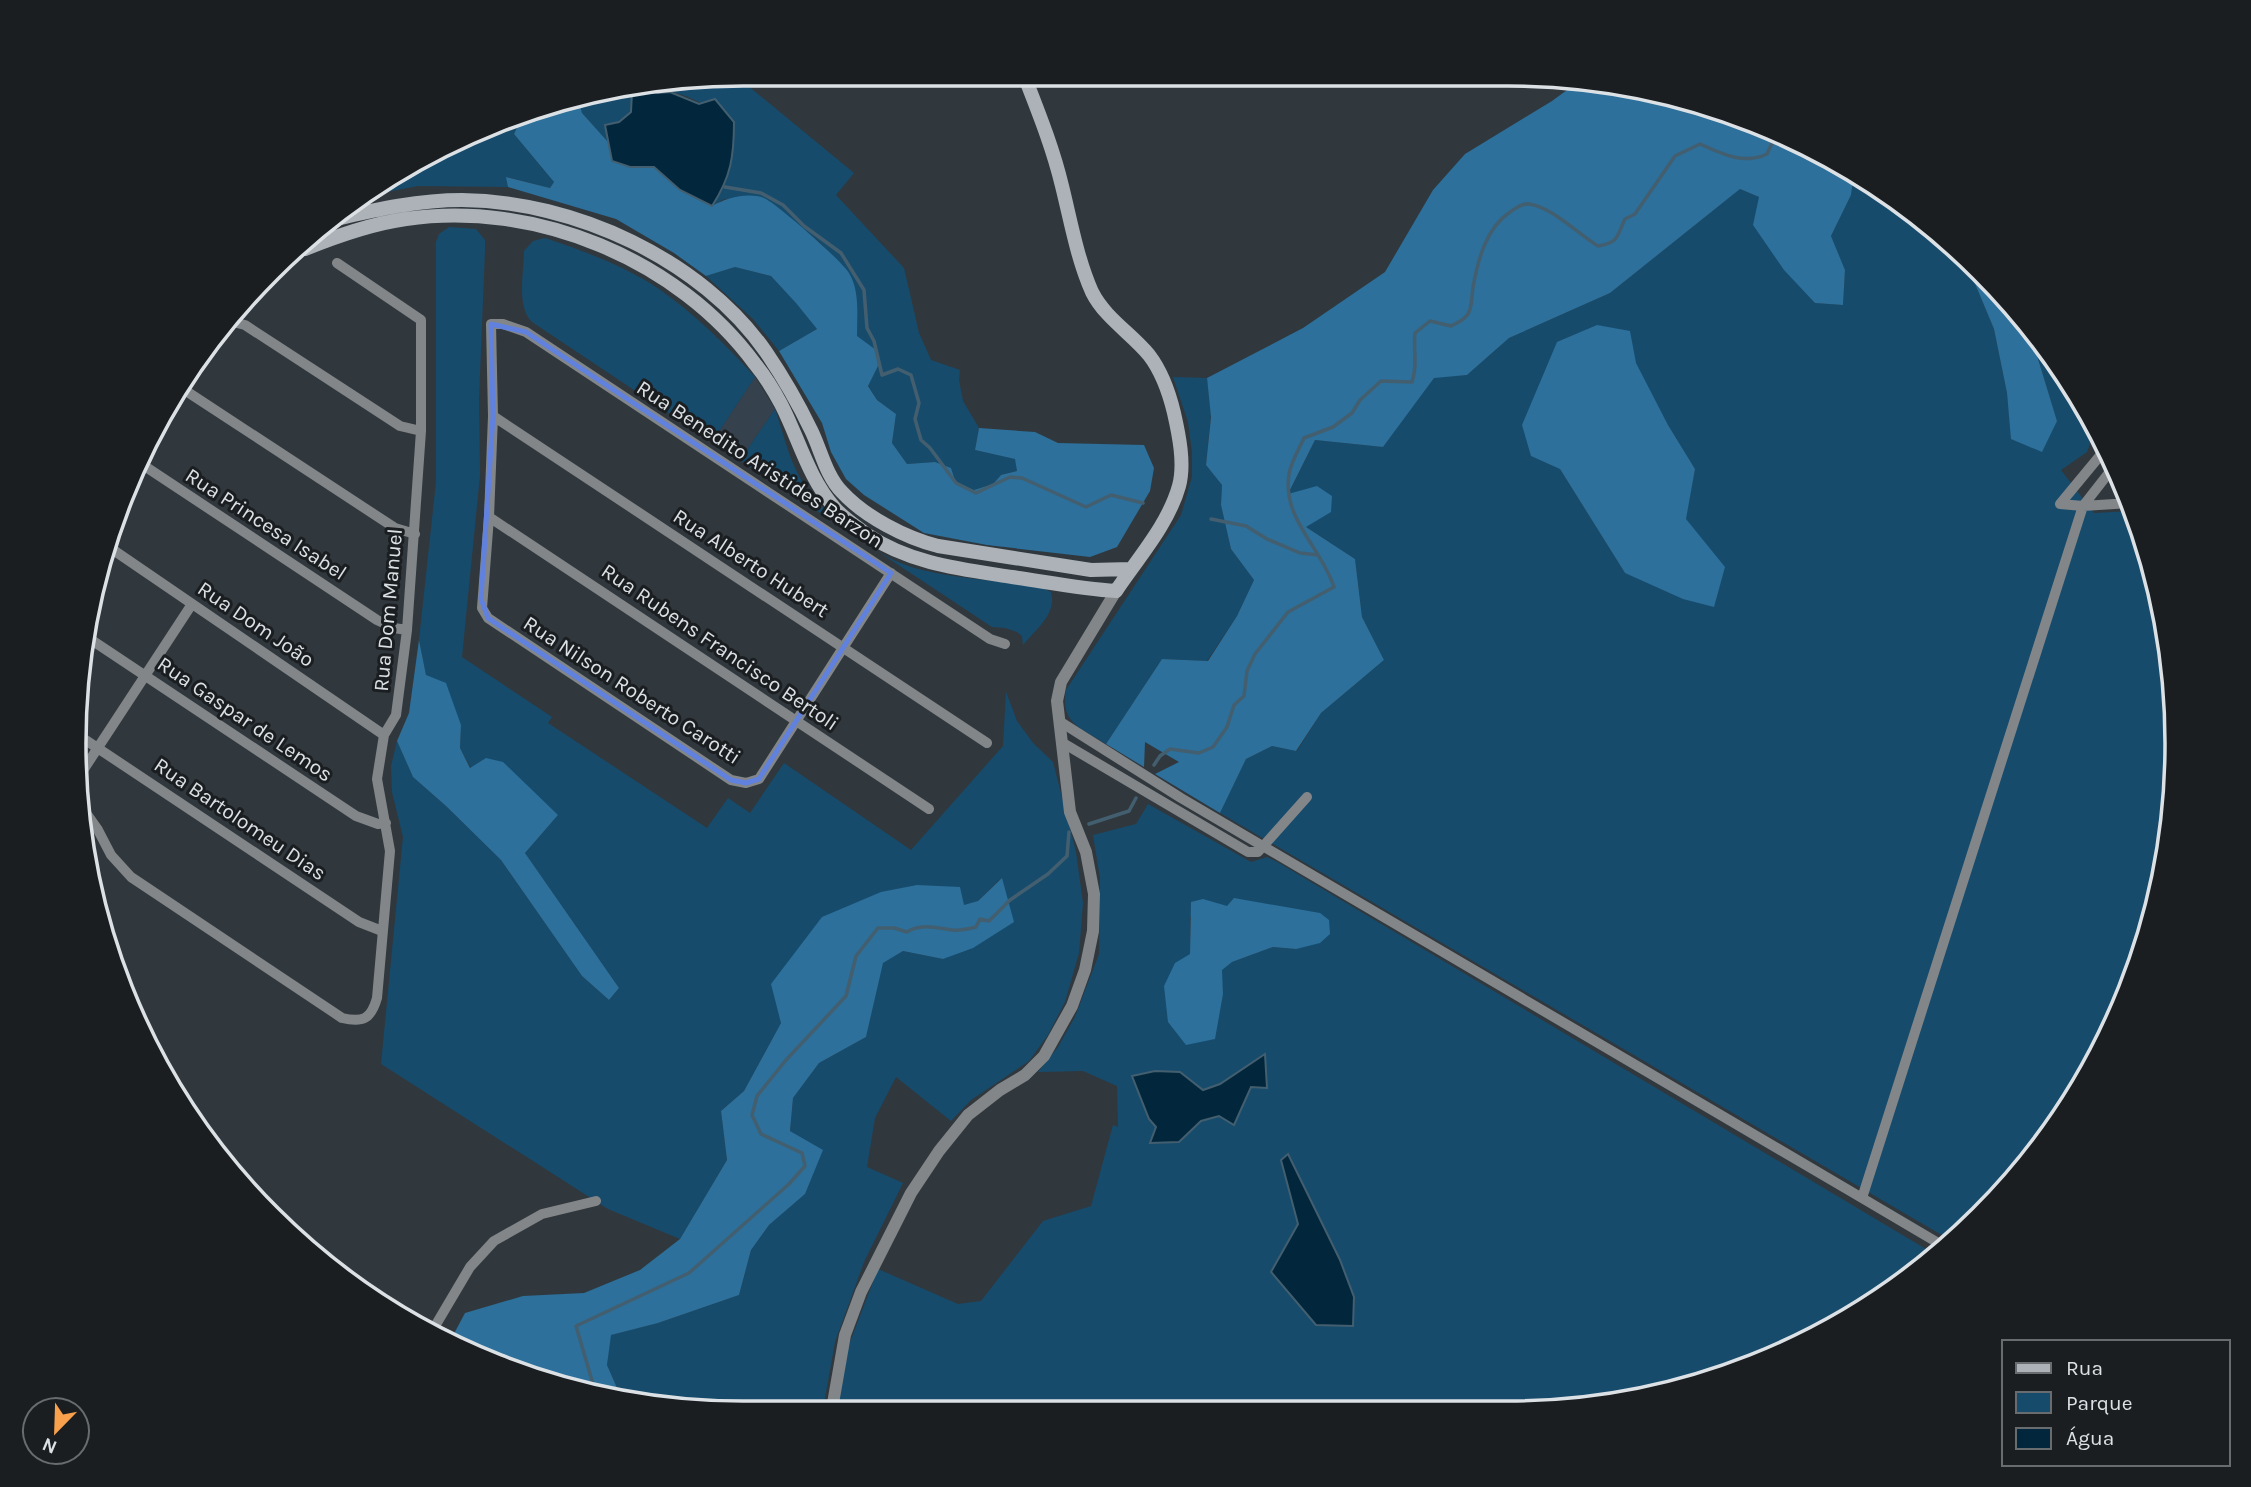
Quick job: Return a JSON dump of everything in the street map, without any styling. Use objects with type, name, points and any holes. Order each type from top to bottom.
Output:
[{"type":"main road","points":[[511,211],[606,248],[648,270],[688,297],[721,326],[755,363],[781,403],[818,486],[835,509],[867,534],[898,552],[941,566],[1086,589],[1116,590],[1159,527],[1180,484],[1179,434],[1160,371],[1147,352],[1124,332],[1094,296],[1072,232],[1058,172],[1028,86]]},
{"type":"main road","points":[[315,245],[405,211],[421,202],[462,200],[495,209],[566,216],[615,233],[665,260],[693,279],[734,315],[764,350],[794,397],[834,482],[855,503],[880,521],[914,540],[938,547],[1091,569],[1131,569]]},
{"type":"main road","points":[[421,202],[421,217]]},
{"type":"main road","points":[[349,217],[405,211],[421,217],[462,215],[495,209]]},
{"type":"street","name":"Rua Dom Manuel","points":[[90,819],[111,855],[131,877],[342,1018],[364,1020],[373,1012],[377,998],[390,851],[377,779],[384,735],[396,715],[407,630],[421,431],[421,320],[337,263]]},
{"type":"street","points":[[237,324],[245,325],[400,426],[421,431]]},
{"type":"street","name":"Rua Benedito Aristides Barzon","points":[[493,416],[491,324],[503,324],[526,332],[990,639],[1004,644]]},
{"type":"street","points":[[188,392],[395,527],[415,534]]},
{"type":"street","points":[[489,517],[493,416]]},
{"type":"street","name":"Rua Alberto Hubert","points":[[493,416],[987,743]]},
{"type":"street","points":[[2099,457],[2060,503],[2082,506],[2119,504]]},
{"type":"street","name":"Rua Princesa Isabel","points":[[147,468],[377,620],[394,628],[407,630]]},
{"type":"street","points":[[1862,1198],[2082,506],[2107,475]]},
{"type":"street","name":"Rua Nilson Roberto Carotti","points":[[489,517],[481,599],[482,608],[488,618],[732,780],[746,783],[759,779],[796,720]]},
{"type":"street","name":"Rua Rubens Francisco Bertoli","points":[[489,517],[929,809]]},
{"type":"street","name":"Rua Dom João","points":[[115,551],[384,735]]},
{"type":"street","points":[[1086,589],[1091,569]]},
{"type":"street","points":[[796,720],[891,573]]},
{"type":"street","points":[[833,1401],[845,1335],[857,1303],[911,1193],[939,1150],[968,1115],[1025,1075],[1044,1056],[1072,1006],[1085,970],[1093,931],[1094,894],[1086,852],[1070,812],[1057,701],[1061,682],[1116,590]]},
{"type":"street","points":[[86,765],[192,604]]},
{"type":"street","name":"Rua Gaspar de Lemos","points":[[94,641],[356,816],[378,824],[386,823]]},
{"type":"street","points":[[1059,721],[1181,799],[1936,1242]]},
{"type":"street","name":"Rua Bartolomeu Dias","points":[[86,740],[359,922],[382,931]]},
{"type":"street","points":[[1063,743],[1248,852],[1258,852],[1265,846],[1307,797]]},
{"type":"street","points":[[437,1324],[470,1267],[494,1241],[542,1214],[596,1202]]},
{"type":"highlighted area","points":[[491,324],[526,332],[891,573],[759,779],[746,783],[731,780],[488,618],[481,599],[493,416]]},
{"type":"shaded area","points":[[1569,89],[1636,98],[1678,108],[1759,136],[1852,184],[1851,195],[1831,236],[1845,270],[1843,305],[1815,303],[1784,270],[1753,225],[1759,197],[1740,189],[1610,293],[1509,338],[1467,375],[1434,378],[1383,447],[1315,440],[1288,494],[1317,486],[1332,496],[1331,512],[1306,527],[1355,559],[1362,617],[1384,660],[1321,713],[1296,751],[1272,746],[1246,759],[1220,813],[1155,774],[1179,762],[1145,742],[1144,767],[1106,744],[1162,659],[1208,661],[1237,616],[1254,580],[1231,549],[1221,505],[1222,485],[1206,465],[1211,417],[1207,378],[1303,328],[1385,272],[1433,190],[1465,154]]},
{"type":"shaded area","points":[[580,106],[582,113],[608,142],[612,161],[630,167],[654,167],[680,190],[712,206],[737,197],[758,196],[771,202],[794,221],[844,267],[853,280],[857,303],[857,336],[876,350],[878,366],[868,386],[877,400],[896,414],[892,443],[907,464],[935,462],[951,468],[956,483],[974,490],[993,484],[1001,475],[1017,471],[1015,459],[975,450],[979,428],[1035,432],[1058,443],[1144,445],[1154,468],[1150,491],[1117,547],[1090,557],[987,545],[924,533],[864,495],[846,479],[831,452],[822,423],[779,351],[817,329],[771,276],[735,267],[706,276],[674,253],[616,219],[508,187],[506,177],[550,188],[554,182],[514,134],[518,126]]},
{"type":"shaded area","points":[[1972,277],[2036,353],[2057,421],[2042,452],[2011,439],[2007,393],[1994,329]]},
{"type":"shaded area","points":[[1597,325],[1630,331],[1636,363],[1668,425],[1695,469],[1686,519],[1725,567],[1714,607],[1683,599],[1625,573],[1560,469],[1531,456],[1522,425],[1557,342]]},
{"type":"shaded area","points":[[755,377],[775,409],[740,460],[712,442]]},
{"type":"shaded area","points":[[419,640],[426,675],[446,683],[461,725],[460,748],[470,768],[486,758],[503,762],[558,815],[525,853],[619,988],[609,1000],[582,976],[501,860],[413,777],[397,741],[409,713]]},
{"type":"shaded area","points":[[1002,878],[1014,922],[973,948],[943,959],[903,951],[883,963],[866,1037],[819,1063],[793,1098],[790,1131],[823,1150],[805,1194],[769,1225],[751,1250],[739,1295],[658,1323],[611,1335],[607,1365],[618,1389],[532,1366],[454,1334],[465,1313],[523,1296],[584,1293],[640,1270],[680,1239],[727,1160],[721,1111],[744,1091],[781,1023],[771,984],[822,917],[881,892],[917,885],[960,887],[964,905],[978,901]]},
{"type":"shaded area","points":[[1234,898],[1320,913],[1329,920],[1330,934],[1320,943],[1296,949],[1273,947],[1232,962],[1222,970],[1223,994],[1215,1039],[1186,1045],[1168,1022],[1164,986],[1175,963],[1190,954],[1191,902],[1203,899],[1227,906]]},
{"type":"green space","points":[[748,86],[854,173],[836,195],[904,268],[919,333],[931,360],[960,370],[963,401],[979,428],[975,450],[1016,459],[1017,471],[1001,475],[993,484],[974,490],[956,483],[951,468],[935,462],[907,464],[892,443],[896,414],[877,400],[868,385],[878,366],[857,336],[856,292],[848,272],[817,240],[764,198],[724,199],[712,206],[730,166],[734,122],[688,97],[658,91]]},
{"type":"green space","points":[[632,95],[632,112],[619,122],[605,125],[608,142],[582,113],[580,106]]},
{"type":"green space","points":[[517,126],[514,134],[554,182],[550,188],[507,177],[508,187],[418,186],[386,192],[453,154]]},
{"type":"green space","points":[[1852,184],[1908,222],[1972,277],[1994,329],[2007,393],[2012,439],[2057,421],[2036,353],[2091,441],[2087,452],[2061,470],[2094,513],[2122,512],[2143,573],[2160,658],[2165,744],[2160,829],[2143,914],[2130,955],[2097,1034],[2054,1109],[2002,1177],[1943,1236],[1220,813],[1246,759],[1272,746],[1297,751],[1321,713],[1384,660],[1362,617],[1355,559],[1306,527],[1288,495],[1315,440],[1383,447],[1434,377],[1467,375],[1509,338],[1610,293],[1740,189],[1759,197],[1815,303],[1843,305],[1845,270],[1831,236],[1851,195]],"holes":[[[1629,331],[1635,363],[1695,469],[1685,519],[1724,568],[1625,573],[1560,469]]]},
{"type":"green space","points":[[449,227],[476,229],[485,240],[479,399],[480,475],[462,657],[552,717],[548,723],[707,828],[728,798],[750,813],[784,763],[911,850],[1003,746],[1006,692],[1017,721],[1033,743],[1053,762],[1076,852],[1083,903],[1079,953],[1065,1002],[1048,1035],[1029,1061],[971,1100],[951,1121],[896,1077],[875,1118],[867,1167],[903,1183],[864,1262],[835,1342],[824,1401],[700,1400],[618,1389],[607,1365],[610,1335],[658,1323],[739,1295],[751,1250],[769,1225],[805,1194],[822,1150],[790,1131],[793,1098],[819,1063],[866,1037],[882,963],[903,951],[943,959],[1001,878],[978,901],[964,906],[781,1023],[744,1091],[721,1111],[727,1160],[680,1239],[608,1209],[381,1064],[403,837],[392,792],[391,766],[397,741],[413,777],[501,860],[582,976],[609,1000],[619,988],[525,853],[558,815],[471,768],[460,748],[461,725],[426,675],[419,640],[436,482],[436,242],[439,234]]},
{"type":"green space","points":[[545,238],[618,266],[659,289],[710,330],[755,377],[712,442],[532,322],[522,298],[524,251],[533,241]]},
{"type":"green space","points":[[735,267],[771,276],[817,329],[779,351],[753,319],[706,276]]},
{"type":"green space","points":[[1173,377],[1207,378],[1211,413],[1206,465],[1222,485],[1221,505],[1231,549],[1254,580],[1237,616],[1207,661],[1162,659],[1106,744],[1081,729],[1070,718],[1066,711],[1066,690],[1181,515],[1192,477],[1192,452],[1188,422]]},
{"type":"green space","points":[[775,409],[793,463],[805,486],[832,516],[859,539],[740,460]]},
{"type":"green space","points":[[886,556],[918,569],[964,578],[1041,587],[1051,592],[1048,614],[1023,645],[1022,636],[1005,628],[992,627]]},
{"type":"green space","points":[[1148,804],[1251,862],[1267,857],[1927,1250],[1873,1290],[1836,1313],[1759,1351],[1678,1379],[1593,1396],[1507,1401],[839,1401],[847,1350],[878,1269],[958,1304],[981,1301],[1043,1221],[1091,1206],[1113,1125],[1118,1127],[1117,1086],[1083,1071],[1038,1072],[1058,1047],[1075,1017],[1099,954],[1100,878],[1093,835],[1136,824]],"holes":[[[1228,906],[1296,949],[1273,947],[1232,962],[1221,970],[1223,994],[1190,954],[1190,917]],[[1265,1054],[1219,1115],[1201,1121],[1179,1142],[1150,1142],[1157,1128],[1133,1077],[1180,1072],[1203,1090],[1220,1085]],[[1298,1224],[1333,1248],[1340,1260],[1271,1272]]]},
{"type":"water","points":[[655,91],[670,92],[699,104],[715,99],[734,122],[730,166],[712,206],[680,190],[654,167],[630,167],[612,161],[605,125],[619,122],[631,112],[632,95]]},
{"type":"water","points":[[1265,1054],[1267,1088],[1251,1087],[1234,1125],[1219,1116],[1201,1121],[1179,1142],[1150,1143],[1156,1127],[1149,1119],[1132,1076],[1155,1071],[1180,1072],[1203,1090],[1220,1084]]},
{"type":"water","points":[[1288,1154],[1340,1260],[1354,1297],[1353,1326],[1316,1325],[1271,1272],[1298,1224],[1281,1160]]},
{"type":"waterway","points":[[1154,765],[1160,756],[1170,749],[1199,753],[1213,747],[1227,727],[1234,705],[1244,696],[1247,671],[1255,654],[1288,612],[1334,587],[1291,505],[1289,474],[1295,456],[1304,438],[1333,427],[1352,413],[1360,400],[1381,381],[1412,382],[1415,369],[1415,333],[1430,321],[1451,326],[1467,315],[1481,256],[1489,236],[1502,219],[1521,205],[1529,204],[1556,215],[1598,246],[1610,243],[1616,238],[1625,219],[1635,214],[1675,156],[1700,144],[1733,157],[1758,157],[1767,154],[1773,142]]},
{"type":"waterway","points":[[725,187],[761,193],[783,205],[804,226],[841,253],[864,290],[867,328],[874,341],[882,375],[898,369],[911,375],[919,403],[915,419],[921,440],[956,483],[976,493],[1010,477],[1022,478],[1086,507],[1111,495],[1143,503]]},
{"type":"waterway","points":[[1211,519],[1246,526],[1267,539],[1300,553],[1318,555]]},
{"type":"waterway","points":[[1089,824],[1129,811],[1136,798]]},
{"type":"waterway","points":[[593,1384],[576,1326],[689,1273],[789,1184],[805,1166],[802,1153],[761,1134],[752,1115],[757,1096],[786,1060],[846,996],[856,956],[878,928],[894,928],[907,932],[923,927],[958,930],[976,927],[980,919],[989,921],[1010,900],[1048,874],[1067,856],[1069,832]]}]
